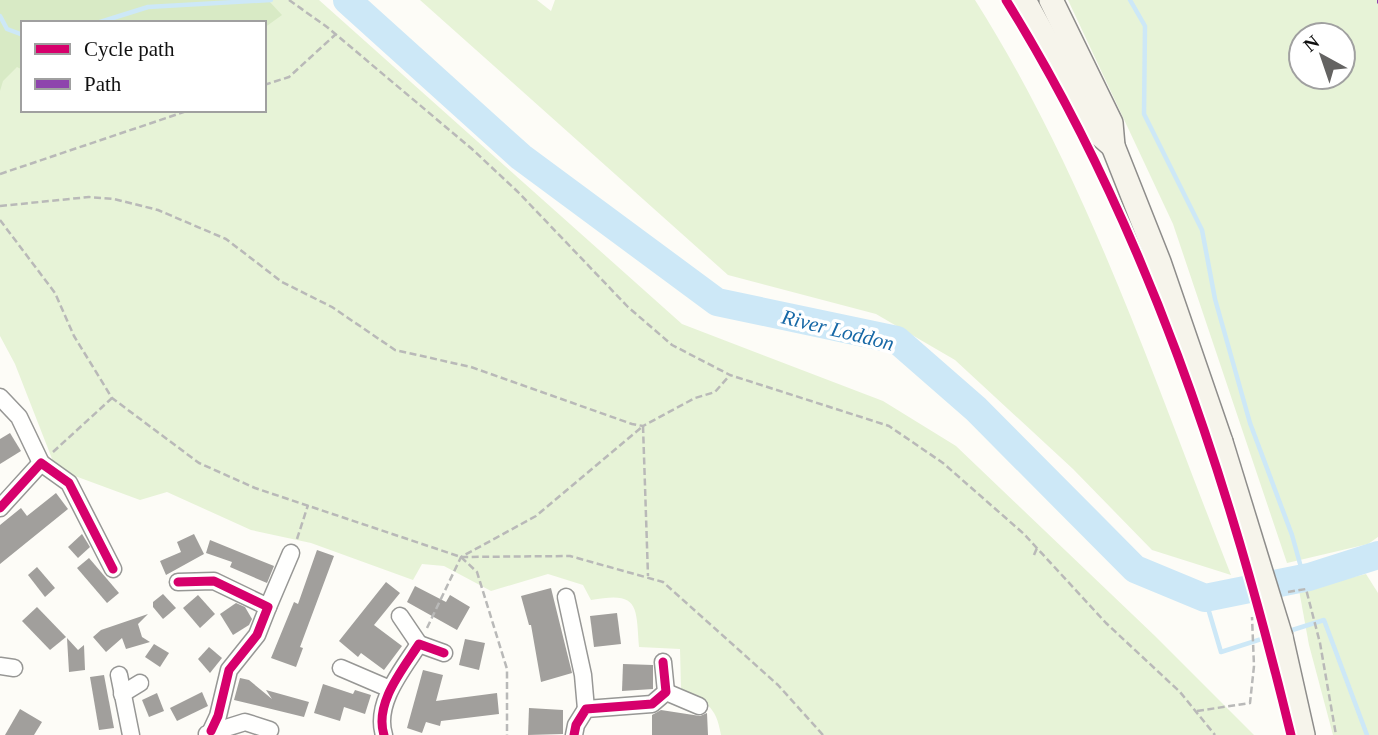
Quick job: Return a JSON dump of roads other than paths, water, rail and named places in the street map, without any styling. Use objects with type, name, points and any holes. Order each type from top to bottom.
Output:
[{"type":"main road","points":[[1024,0],[1097,132],[1113,146]]},
{"type":"main road","points":[[1051,0],[1111,123],[1113,146],[1146,227],[1221,442],[1282,637],[1303,735]]},
{"type":"street","points":[[0,397],[19,417],[41,463],[69,483],[113,569]]},
{"type":"street","points":[[0,508],[41,463]]},
{"type":"street","points":[[208,733],[218,716],[229,670],[257,635],[291,553]]},
{"type":"street","points":[[178,582],[214,581],[268,607]]},
{"type":"street","points":[[566,597],[583,675],[586,709],[576,725],[574,735]]},
{"type":"street","points":[[400,616],[419,644],[444,653]]},
{"type":"street","points":[[384,735],[384,710],[390,689],[419,644]]},
{"type":"street","points":[[663,662],[666,692]]},
{"type":"street","points":[[341,668],[390,689]]},
{"type":"street","points":[[119,674],[131,735]]},
{"type":"street","points":[[121,694],[140,683]]},
{"type":"street","points":[[586,709],[652,704],[666,692]]},
{"type":"street","points":[[666,692],[699,706]]},
{"type":"street","points":[[208,733],[245,722],[270,730]]},
{"type":"waterway","points":[[103,21],[148,7],[271,0]]},
{"type":"waterway","name":"River Loddon","points":[[347,0],[521,157],[717,302],[897,340],[976,409],[1135,569],[1205,598],[1309,577],[1378,555]]},
{"type":"waterway","points":[[1130,0],[1145,26],[1144,114],[1202,230],[1215,299],[1250,423],[1292,535],[1304,578]]},
{"type":"waterway","points":[[0,16],[7,29],[21,34]]},
{"type":"waterway","points":[[1370,557],[1378,564]]},
{"type":"waterway","points":[[1205,598],[1221,652],[1274,635]]},
{"type":"waterway","points":[[1286,632],[1324,620],[1367,735]]}]
